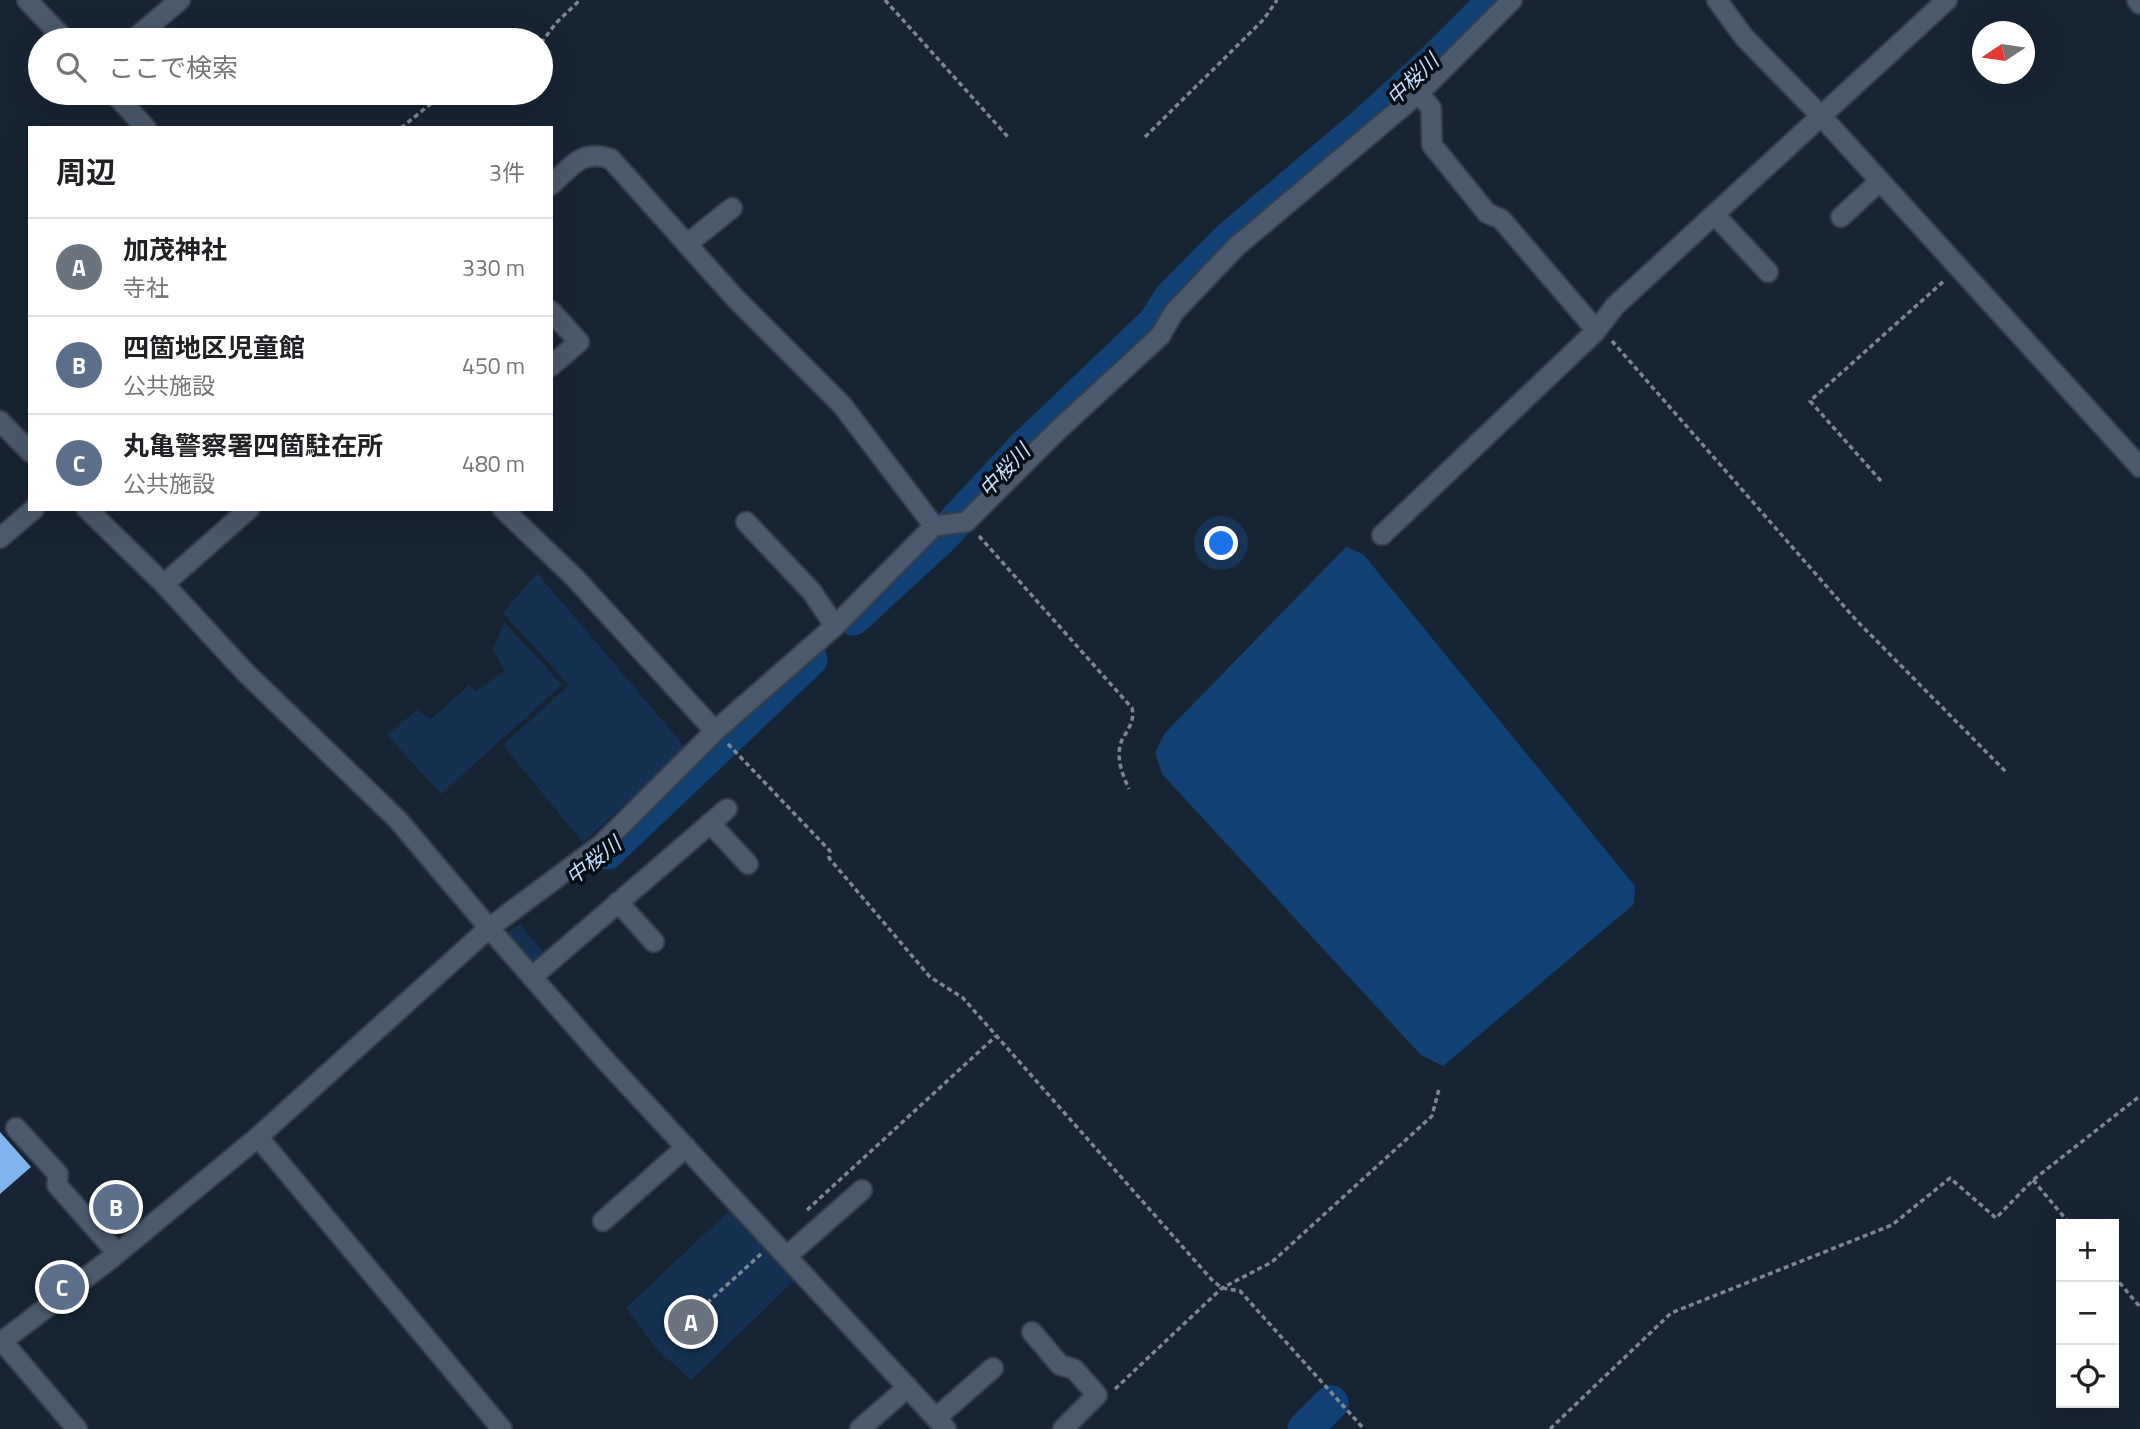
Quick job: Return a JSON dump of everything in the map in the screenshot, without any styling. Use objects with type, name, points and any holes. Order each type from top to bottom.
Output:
[{"type":"street","points":[[27,0],[54,28]]},
{"type":"street","points":[[147,28],[180,0]]},
{"type":"street","points":[[76,1429],[1,1342],[117,1253],[258,1137],[488,928],[601,844],[721,737],[835,626],[1057,431],[1160,336],[1174,312],[1237,246],[1419,93],[1512,0]]},
{"type":"street","points":[[1717,0],[1744,37],[1822,117],[2140,467]]},
{"type":"street","points":[[1382,535],[1599,326],[1615,306],[1947,0]]},
{"type":"street","points":[[1419,93],[1431,108],[1432,145],[1487,213],[1501,219],[1591,324],[1599,326]]},
{"type":"street","points":[[125,105],[144,126]]},
{"type":"street","points":[[553,183],[583,156],[599,155],[611,159],[735,298],[842,405],[950,524]]},
{"type":"street","points":[[1841,217],[1880,181]]},
{"type":"street","points":[[687,244],[732,208]]},
{"type":"street","points":[[1715,215],[1768,272]]},
{"type":"street","points":[[553,313],[579,342],[553,364]]},
{"type":"street","points":[[0,421],[28,450]]},
{"type":"street","points":[[0,538],[32,511]]},
{"type":"street","points":[[90,511],[164,584],[245,672],[398,820],[532,977],[941,1423],[993,1368]]},
{"type":"street","points":[[164,584],[246,511]]},
{"type":"street","points":[[505,511],[574,577],[721,737]]},
{"type":"street","points":[[746,522],[812,592],[835,626]]},
{"type":"street","points":[[532,977],[727,809]]},
{"type":"street","points":[[710,823],[748,864]]},
{"type":"street","points":[[618,902],[654,942]]},
{"type":"street","points":[[16,1128],[58,1174],[57,1185],[117,1253]]},
{"type":"street","points":[[258,1137],[502,1429]]},
{"type":"street","points":[[603,1221],[686,1147]]},
{"type":"street","points":[[787,1256],[862,1189]]},
{"type":"street","points":[[1032,1332],[1060,1365],[1074,1369],[1097,1395],[1063,1429]]},
{"type":"street","points":[[860,1429],[908,1387]]},
{"type":"path","points":[[552,28],[580,0]]},
{"type":"path","points":[[885,0],[1008,137]]},
{"type":"path","points":[[1145,137],[1264,19],[1277,0]]},
{"type":"path","points":[[403,126],[429,105]]},
{"type":"path","points":[[1881,481],[1810,401],[1959,268]]},
{"type":"path","points":[[1599,326],[1856,620],[2007,773]]},
{"type":"path","points":[[950,524],[1132,708],[1134,716],[1121,742],[1119,757],[1129,789]]},
{"type":"path","points":[[721,737],[830,851],[829,858],[930,977],[963,998],[1212,1280],[1222,1288],[1240,1291],[1364,1429]]},
{"type":"path","points":[[806,1211],[996,1036]]},
{"type":"path","points":[[1097,1395],[1109,1394],[1222,1288],[1272,1262],[1432,1116],[1439,1089]]},
{"type":"path","points":[[1550,1429],[1671,1313],[1892,1225],[1950,1178],[1996,1218],[2033,1180],[2140,1096]]},
{"type":"path","points":[[2033,1180],[2066,1219]]},
{"type":"path","points":[[707,1303],[773,1242]]},
{"type":"path","points":[[2119,1282],[2140,1307]]},
{"type":"shaded area","points":[[1346,547],[1363,554],[1635,886],[1634,904],[1443,1066],[1421,1055],[1162,774],[1155,752],[1165,733]]},
{"type":"shaded area","points":[[537,573],[686,748],[583,843],[503,745],[569,685],[503,613]]},
{"type":"shaded area","points":[[504,622],[562,685],[441,794],[387,735],[417,710],[431,719],[469,685],[476,691],[505,671],[493,650]]},
{"type":"shaded area","points":[[520,924],[546,956],[531,969],[503,936]]},
{"type":"shaded area","points":[[733,1207],[797,1278],[691,1380],[657,1349],[626,1308]]},
{"type":"building","points":[[0,1132],[31,1167],[0,1194]]},
{"type":"building","points":[[703,1300],[718,1315],[690,1344],[674,1326]]},
{"type":"waterway","name":"中桜川","points":[[853,618],[940,538],[1025,447],[1155,323],[1171,298],[1228,240],[1362,127],[1430,65],[1495,0]]},
{"type":"waterway","name":"中桜川","points":[[607,852],[810,659]]},
{"type":"waterway","points":[[1305,1429],[1331,1403]]},
{"type":"place","name":"四箇地区児童館","points":[[116,1207]]},
{"type":"place","name":"丸亀警察署四箇駐在所","points":[[62,1287]]},
{"type":"place","name":"加茂神社","points":[[691,1322]]}]
